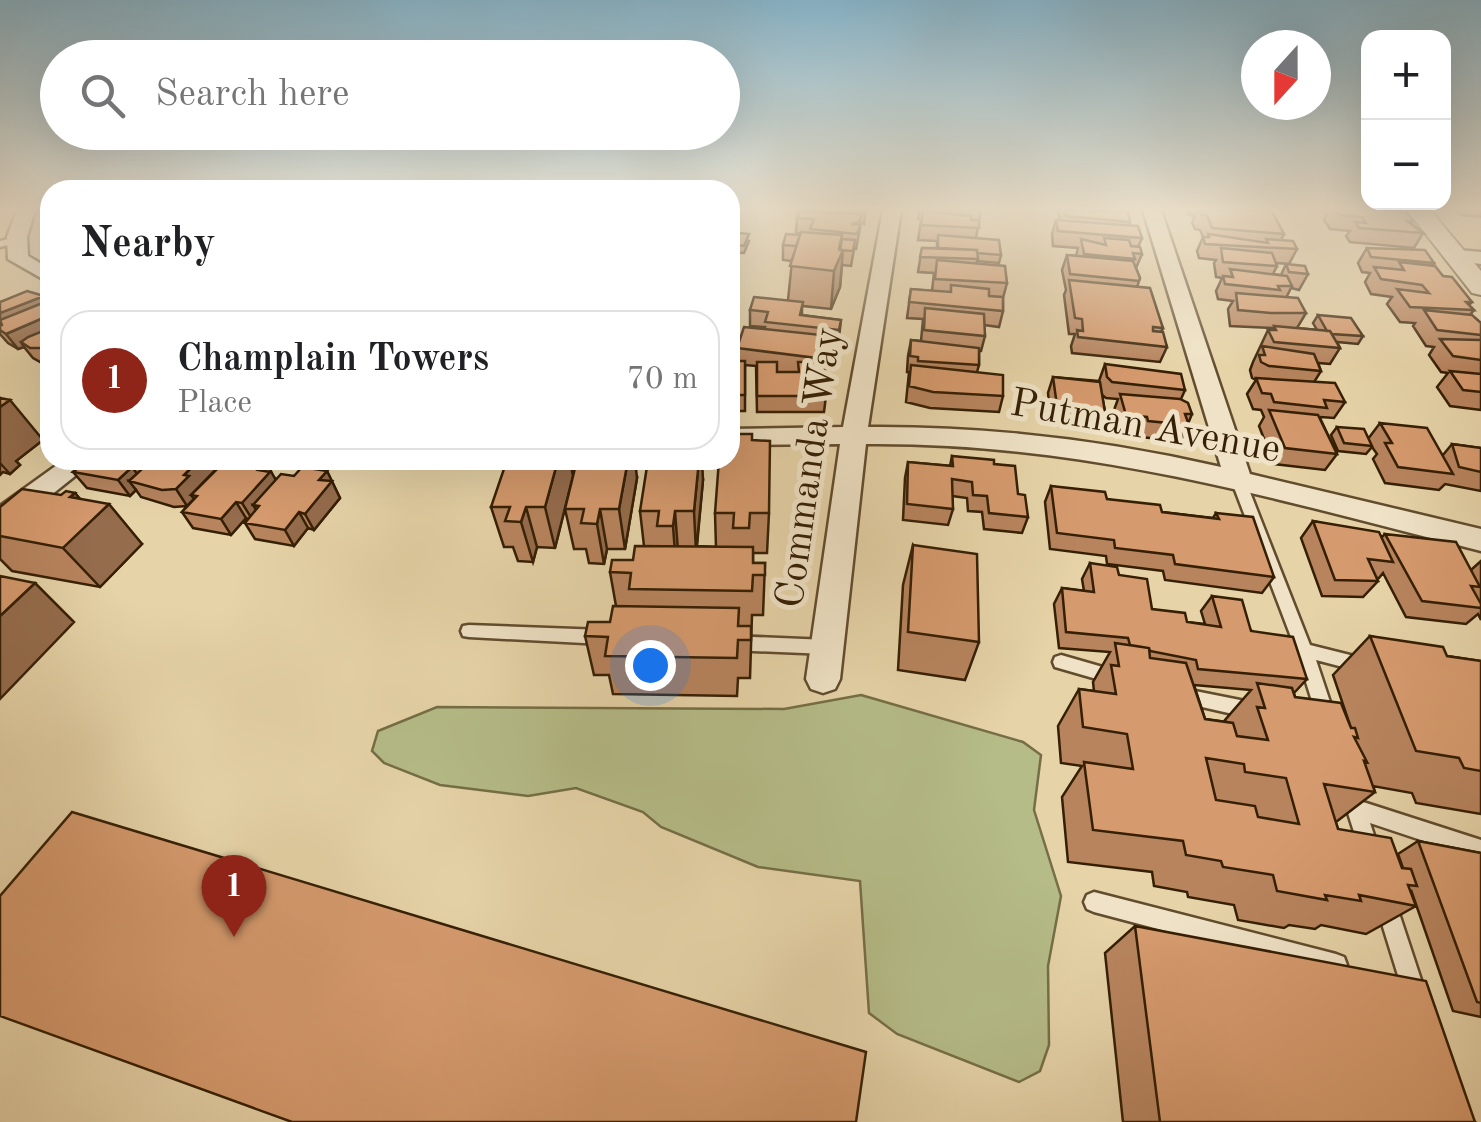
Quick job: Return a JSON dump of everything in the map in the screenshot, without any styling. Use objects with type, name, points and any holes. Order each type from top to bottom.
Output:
[{"type":"street","name":"Commanda Way","points":[[823,679],[854,437],[883,262]]},
{"type":"street","points":[[1169,262],[1238,482]]},
{"type":"street","points":[[1471,262],[1481,287]]},
{"type":"street","name":"Putman Avenue","points":[[740,437],[1050,444],[1238,482],[1481,540]]},
{"type":"street","points":[[0,521],[69,470]]},
{"type":"lane","points":[[1238,482],[1304,650],[1324,731]]},
{"type":"lane","points":[[469,631],[624,638]]},
{"type":"lane","points":[[721,642],[827,647]]},
{"type":"lane","points":[[1304,650],[1392,673]]},
{"type":"lane","points":[[1060,662],[1136,683]]},
{"type":"lane","points":[[1155,688],[1271,714]]},
{"type":"lane","points":[[1345,776],[1375,871],[1403,983],[1423,1019]]},
{"type":"lane","points":[[1356,809],[1481,850]]},
{"type":"lane","points":[[1094,902],[1356,971]]},
{"type":"green space","points":[[861,695],[1023,742],[1041,755],[1034,810],[1061,896],[1048,966],[1049,1045],[1040,1071],[1019,1082],[897,1034],[869,1013],[860,881],[758,867],[661,827],[643,812],[576,788],[528,796],[440,785],[384,763],[372,751],[378,731],[437,707],[784,709]]},
{"type":"building","points":[[791,262],[838,262],[834,271],[790,266]]},
{"type":"building","points":[[937,262],[964,262],[1005,266],[1007,283],[935,279]]},
{"type":"building","points":[[1068,262],[1134,262],[1140,278],[1139,281],[1070,274]]},
{"type":"building","points":[[1228,262],[1276,262],[1277,266]]},
{"type":"building","points":[[1399,262],[1435,266],[1443,276],[1452,277],[1474,310],[1410,307],[1397,289],[1429,293],[1422,285],[1381,279],[1374,267],[1404,270]]},
{"type":"building","points":[[1286,264],[1305,266],[1308,274],[1289,272]]},
{"type":"building","points":[[1230,269],[1287,276],[1292,286],[1278,286],[1280,290],[1225,284],[1223,276],[1233,277]]},
{"type":"building","points":[[1069,280],[1150,288],[1163,328],[1153,327],[1153,331],[1163,332],[1167,347],[1078,337],[1077,330],[1083,331],[1082,319],[1075,318]]},
{"type":"building","points":[[951,285],[989,289],[989,296],[1003,297],[1003,311],[909,302],[911,289],[951,292]]},
{"type":"building","points":[[27,291],[40,295],[0,313],[0,302]]},
{"type":"building","points":[[1236,293],[1298,298],[1306,313],[1238,310]]},
{"type":"building","points":[[754,297],[803,302],[800,315],[841,320],[839,330],[765,322],[768,312],[750,310]]},
{"type":"building","points":[[40,304],[40,319],[6,334],[0,330],[0,320]]},
{"type":"building","points":[[925,308],[984,314],[985,336],[924,330]]},
{"type":"building","points":[[1424,310],[1472,315],[1481,323],[1481,335],[1437,330]]},
{"type":"building","points":[[1318,315],[1351,318],[1363,336],[1332,334]]},
{"type":"building","points":[[1274,326],[1330,331],[1340,348],[1274,342],[1268,330],[1276,330]]},
{"type":"building","points":[[744,327],[831,336],[825,359],[740,348]]},
{"type":"building","points":[[40,332],[40,348],[30,348],[21,342]]},
{"type":"building","points":[[1440,339],[1481,340],[1481,360],[1453,356]]},
{"type":"building","points":[[911,340],[979,348],[979,365],[918,361],[918,357],[910,356]]},
{"type":"building","points":[[1262,346],[1314,354],[1321,371],[1269,366],[1261,362],[1259,355],[1265,355]]},
{"type":"building","points":[[740,361],[745,361],[745,395],[740,395]]},
{"type":"building","points":[[757,362],[777,362],[777,372],[799,372],[798,362],[822,362],[826,396],[757,396]]},
{"type":"building","points":[[1105,364],[1181,374],[1185,390],[1112,382]]},
{"type":"building","points":[[911,365],[1003,375],[1003,396],[933,392],[909,386]]},
{"type":"building","points":[[1450,371],[1481,374],[1481,392],[1463,390]]},
{"type":"building","points":[[1053,377],[1100,382],[1105,412],[1057,406]]},
{"type":"building","points":[[1256,378],[1335,383],[1345,402],[1324,400],[1327,408],[1274,402],[1271,394],[1262,393]]},
{"type":"building","points":[[1120,394],[1180,399],[1188,403],[1192,414],[1185,414],[1189,425],[1126,415]]},
{"type":"building","points":[[1269,410],[1318,415],[1337,454],[1285,448]]},
{"type":"building","points":[[1380,423],[1427,428],[1453,474],[1398,467],[1385,443],[1392,443]]},
{"type":"building","points":[[1337,427],[1364,429],[1372,446],[1344,443]]},
{"type":"building","points":[[740,434],[752,434],[752,440],[770,441],[769,513],[750,513],[749,528],[733,528],[734,513],[715,513],[718,470],[740,470]]},
{"type":"building","points":[[1452,444],[1481,448],[1481,472],[1459,467]]},
{"type":"building","points":[[952,456],[1015,466],[1018,494],[1025,495],[1028,517],[989,513],[987,496],[973,495],[972,482],[952,479],[953,509],[907,504],[908,462],[953,466]]},
{"type":"building","points":[[76,470],[129,470],[118,480],[73,472]]},
{"type":"building","points":[[141,470],[189,470],[184,475],[189,476],[176,489],[162,490],[129,481]]},
{"type":"building","points":[[216,470],[270,472],[221,519],[182,512],[197,496],[191,495]]},
{"type":"building","points":[[299,470],[321,470],[327,471],[319,480],[332,481],[305,514],[299,512],[285,530],[245,523],[259,506],[253,505],[281,474],[294,476]]},
{"type":"building","points":[[504,470],[555,470],[545,507],[526,507],[521,522],[505,521],[510,507],[491,507]]},
{"type":"building","points":[[575,470],[626,470],[619,509],[600,509],[597,524],[581,523],[584,509],[565,509]]},
{"type":"building","points":[[646,470],[698,470],[694,511],[675,511],[673,526],[657,526],[659,511],[640,511]]},
{"type":"building","points":[[1051,486],[1105,492],[1107,499],[1160,505],[1162,512],[1219,519],[1216,513],[1253,517],[1274,577],[1175,564],[1173,555],[1115,548],[1114,540],[1057,533]]},
{"type":"building","points":[[22,489],[61,495],[66,491],[75,493],[70,497],[109,504],[63,548],[0,536],[0,507]]},
{"type":"building","points":[[1313,521],[1379,532],[1393,562],[1368,559],[1378,581],[1335,580]]},
{"type":"building","points":[[1385,534],[1456,542],[1480,587],[1471,586],[1481,608],[1422,601]]},
{"type":"building","points":[[913,545],[977,554],[979,642],[908,632]]},
{"type":"building","points":[[635,546],[753,547],[753,563],[765,563],[765,575],[753,575],[752,591],[629,589],[631,573],[610,572],[612,560],[633,560]]},
{"type":"building","points":[[1090,563],[1117,567],[1119,575],[1147,579],[1152,609],[1185,613],[1187,622],[1221,627],[1212,596],[1242,600],[1251,631],[1293,637],[1307,679],[1198,669],[1196,660],[1130,645],[1128,638],[1066,632],[1062,588],[1094,592]]},
{"type":"building","points":[[0,576],[35,583],[0,616]]},
{"type":"building","points":[[613,606],[739,608],[738,626],[751,626],[751,640],[738,640],[737,658],[605,656],[608,637],[585,636],[588,622],[610,622]]},
{"type":"building","points":[[1370,636],[1443,647],[1447,656],[1481,661],[1481,771],[1464,768],[1459,758],[1416,751]]},
{"type":"building","points":[[1115,643],[1149,648],[1150,658],[1186,663],[1205,719],[1233,723],[1237,736],[1268,740],[1257,707],[1265,708],[1257,683],[1292,688],[1295,697],[1341,703],[1351,728],[1355,728],[1358,738],[1354,737],[1367,762],[1364,761],[1375,792],[1324,784],[1338,829],[1391,838],[1402,868],[1411,869],[1417,886],[1408,885],[1416,906],[1359,895],[1361,901],[1325,895],[1327,900],[1277,891],[1273,875],[1223,867],[1221,861],[1186,855],[1183,841],[1093,830],[1084,762],[1133,769],[1127,734],[1083,727],[1079,689],[1116,694],[1111,665],[1119,666]],"holes":[[[1206,758],[1244,764],[1245,772],[1286,778],[1299,824],[1258,817],[1255,806],[1216,800]]]},
{"type":"building","points":[[72,812],[866,1052],[856,1122],[292,1122],[0,1016],[0,896]]},
{"type":"building","points":[[1418,841],[1481,853],[1481,1003],[1477,1002]]},
{"type":"building","points":[[1135,926],[1426,981],[1475,1122],[1160,1122]]},
{"type":"place","name":"Champlain Towers","points":[[234,937]]}]
